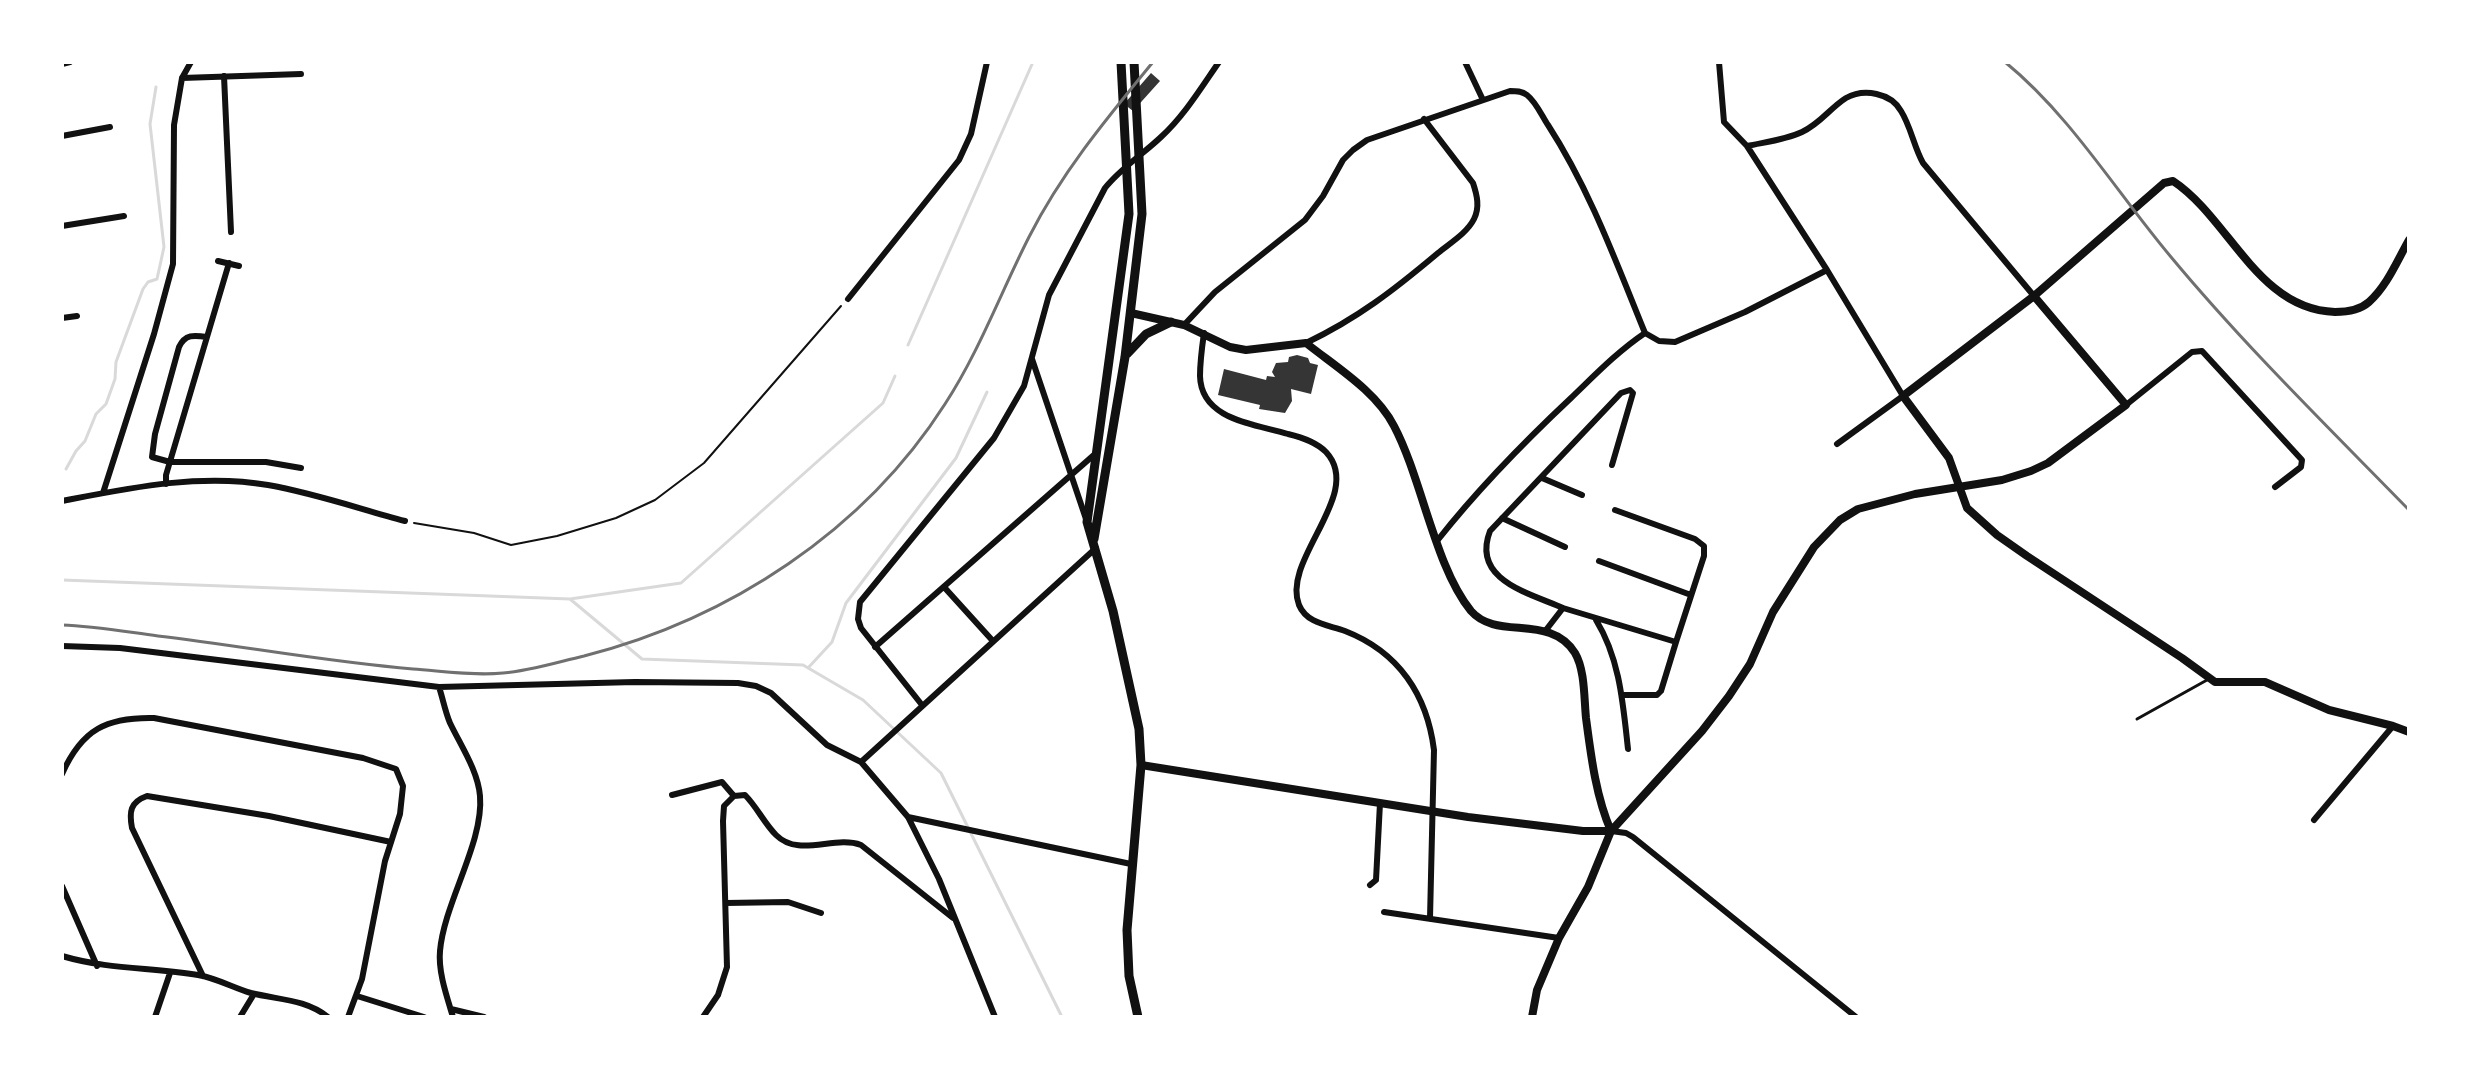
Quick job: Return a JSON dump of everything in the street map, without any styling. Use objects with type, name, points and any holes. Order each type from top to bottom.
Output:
[{"type":"main road","points":[[1121,62],[1130,195],[1087,522],[1135,701],[1141,765],[1131,864],[1128,950],[1129,976],[1138,1017]]},
{"type":"main road","points":[[1095,544],[1131,313],[1142,197],[1134,62]]},
{"type":"main road","points":[[1125,357],[1146,334],[1171,322]]},
{"type":"street","points":[[62,64],[70,62]]},
{"type":"street","points":[[103,493],[173,264],[174,125],[182,78],[191,62]]},
{"type":"street","points":[[848,299],[959,160],[971,134],[987,62]]},
{"type":"street","points":[[922,705],[875,647],[858,619],[860,602],[994,438],[1024,386],[1049,295],[1105,188],[1163,136],[1219,62]]},
{"type":"street","points":[[1465,62],[1483,100]]},
{"type":"street","points":[[1719,62],[1724,122],[1747,146],[1903,396],[1949,458],[1967,508],[1997,535],[2209,678],[2230,683],[2265,682],[2329,710],[2409,732]]},
{"type":"street","points":[[182,78],[301,74]]},
{"type":"street","points":[[224,76],[231,232]]},
{"type":"street","points":[[1184,325],[1215,292],[1305,220],[1343,160],[1367,140],[1518,91],[1526,93],[1533,102],[1594,208],[1645,333],[1659,341],[1675,342],[1745,312],[1827,270]]},
{"type":"street","points":[[1747,146],[1801,133],[1820,123],[1848,97],[1880,94],[1894,102],[1902,113],[1923,163],[2126,405]]},
{"type":"street","points":[[1131,313],[1184,325],[1230,347],[1246,350],[1306,343],[1360,315],[1431,259],[1473,220],[1477,208],[1473,183],[1424,119]]},
{"type":"street","points":[[62,136],[110,127]]},
{"type":"street","points":[[1837,444],[2034,296],[2164,183],[2173,181],[2190,196],[2262,276],[2305,305],[2327,311],[2354,310],[2366,305],[2380,291],[2409,240]]},
{"type":"street","points":[[62,226],[124,216]]},
{"type":"street","points":[[218,261],[239,266]]},
{"type":"street","points":[[166,484],[229,263]]},
{"type":"street","points":[[62,318],[77,316]]},
{"type":"street","points":[[1204,333],[1200,375],[1209,404],[1229,417],[1315,444],[1333,462],[1335,493],[1299,574],[1298,601],[1309,618],[1347,632],[1381,652],[1401,669],[1413,683],[1431,726],[1434,812],[1430,918]]},
{"type":"street","points":[[1437,541],[1475,493],[1520,446],[1624,347],[1645,333]]},
{"type":"street","points":[[207,337],[188,336],[179,347],[150,453],[157,460],[170,462],[266,462],[301,468]]},
{"type":"street","points":[[1306,343],[1371,395],[1393,423],[1437,541],[1463,600],[1474,614],[1487,622],[1546,630],[1565,641],[1573,650],[1580,664],[1590,745],[1603,813],[1611,831]]},
{"type":"street","points":[[1532,1017],[1537,990],[1559,938],[1588,887],[1611,831],[1702,731],[1729,696],[1750,664],[1773,612],[1814,547],[1840,520],[1858,509],[1915,494],[2002,480],[2048,463],[2199,349],[2302,460],[2301,467],[2275,487]]},
{"type":"street","points":[[1032,359],[1087,522]]},
{"type":"street","points":[[1612,465],[1630,408],[1633,393],[1630,390],[1621,393],[1490,531],[1486,554],[1496,574],[1504,582],[1596,620],[1676,642]]},
{"type":"street","points":[[214,463],[216,453]]},
{"type":"street","points":[[875,647],[1095,454]]},
{"type":"street","points":[[1542,478],[1582,495]]},
{"type":"street","points":[[62,501],[166,484],[238,481],[269,485],[405,521]]},
{"type":"street","points":[[1615,510],[1704,546],[1704,556],[1661,691],[1657,695],[1622,695]]},
{"type":"street","points":[[1502,518],[1565,547]]},
{"type":"street","points":[[861,762],[1095,544]]},
{"type":"street","points":[[1599,561],[1691,595]]},
{"type":"street","points":[[944,587],[992,640]]},
{"type":"street","points":[[1546,630],[1563,608]]},
{"type":"street","points":[[1596,620],[1609,642],[1622,695],[1628,749]]},
{"type":"street","points":[[62,646],[132,649],[305,673],[439,687],[635,682],[738,683],[756,686],[771,693],[827,745],[861,762],[908,817],[956,920],[995,1017]]},
{"type":"street","points":[[439,687],[480,797],[475,833],[447,919],[440,951],[441,968],[452,1013],[484,1017]]},
{"type":"street","points":[[62,774],[76,748],[92,732],[108,722],[125,718],[154,718],[363,758],[396,769],[400,775],[402,804],[357,996],[348,1017]]},
{"type":"street","points":[[2314,820],[2393,726]]},
{"type":"street","points":[[1141,765],[1434,812],[1583,831],[1626,833],[1856,1017]]},
{"type":"street","points":[[672,795],[722,782],[734,796]]},
{"type":"street","points":[[703,1017],[718,995],[727,967],[723,821],[724,806],[734,796],[745,795],[776,836],[788,843],[801,846],[848,842],[861,845],[956,920]]},
{"type":"street","points":[[203,976],[132,828],[132,805],[138,799],[147,796],[210,806],[391,842]]},
{"type":"street","points":[[1370,885],[1376,880],[1380,803]]},
{"type":"street","points":[[908,817],[1131,864]]},
{"type":"street","points":[[62,886],[97,966]]},
{"type":"street","points":[[726,903],[788,902],[821,913]]},
{"type":"street","points":[[1384,912],[1559,938]]},
{"type":"street","points":[[62,956],[97,966],[203,976],[254,994],[290,999],[316,1008],[328,1017]]},
{"type":"street","points":[[155,1017],[170,973]]},
{"type":"street","points":[[240,1017],[254,994]]},
{"type":"street","points":[[357,996],[424,1017]]},
{"type":"lane","points":[[2137,719],[2209,678]]},
{"type":"path","points":[[405,521],[474,533],[511,545],[557,536],[616,518],[655,500],[704,463],[848,299]]},
{"type":"building","points":[[1151,73],[1160,81],[1133,111],[1124,104]]},
{"type":"building","points":[[1297,355],[1318,365],[1311,394],[1291,389],[1292,401],[1285,413],[1259,409],[1260,405],[1218,395],[1224,369],[1266,380],[1267,376],[1275,377],[1272,372],[1276,363],[1288,362],[1289,357]]},
{"type":"waterway","points":[[908,345],[1033,62]]},
{"type":"waterway","points":[[66,469],[85,441],[96,414],[106,404],[115,379],[116,362],[143,289],[148,282],[157,279],[164,247],[150,124],[156,87]]},
{"type":"waterway","points":[[62,580],[570,599],[681,583],[883,403],[895,376]]},
{"type":"waterway","points":[[808,668],[832,642],[846,603],[956,458],[987,392]]},
{"type":"waterway","points":[[570,599],[642,659],[803,665],[863,700],[941,773],[1062,1017]]},
{"type":"railway","points":[[62,625],[381,666],[492,674],[544,666],[638,640],[690,619],[741,593],[788,564],[833,530],[875,492],[912,450],[957,384],[1029,237],[1056,190],[1102,125],[1153,62]]},
{"type":"railway","points":[[2005,62],[2051,106],[2199,290],[2287,386],[2409,510]]}]
